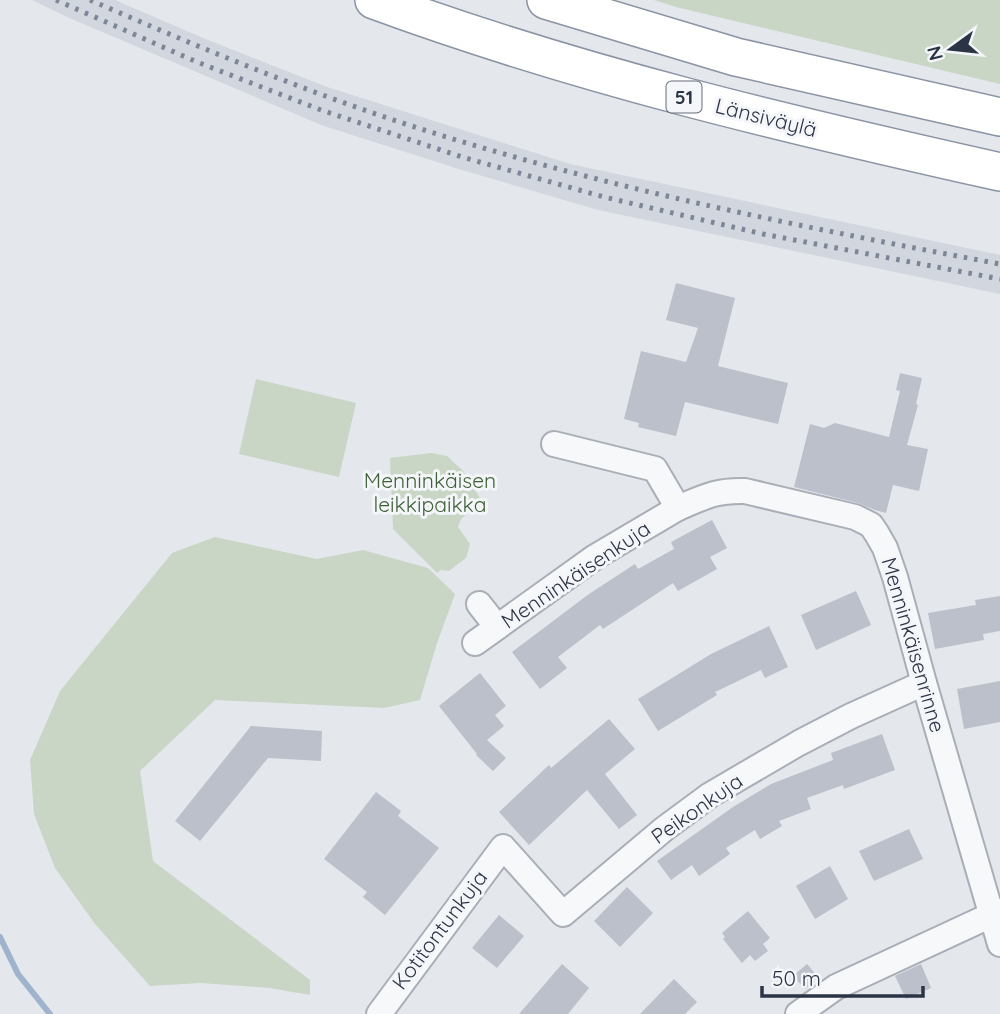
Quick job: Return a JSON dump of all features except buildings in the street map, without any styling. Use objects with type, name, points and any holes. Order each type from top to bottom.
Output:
[{"type":"highway","name":"Länsiväylä","points":[[374,0],[559,62],[735,111],[1000,172]]},
{"type":"highway","points":[[546,0],[737,57],[1000,117]]},
{"type":"street","points":[[554,444],[655,469],[678,508]]},
{"type":"street","name":"Menninkäisenrinne","points":[[678,508],[711,494],[727,490],[745,491],[855,517],[871,524],[885,548],[895,578],[924,683],[995,913],[1000,944]]},
{"type":"street","name":"Menninkäisenkuja","points":[[475,643],[595,557],[678,508]]},
{"type":"street","points":[[479,604],[497,627]]},
{"type":"street","name":"Peikonkuja","points":[[503,847],[564,914],[664,829],[710,795],[799,743],[924,683]]},
{"type":"street","name":"Kotitontunkuja","points":[[379,1014],[503,847]]},
{"type":"street","points":[[798,1014],[836,987],[995,913]]},
{"type":"shaded area","points":[[32,0],[115,0],[327,87],[570,164],[1000,255],[1000,294],[598,210],[462,170],[321,125]]},
{"type":"green space","points":[[654,0],[1000,0],[1000,84],[676,7]]},
{"type":"green space","points":[[256,379],[356,403],[339,477],[239,454]]},
{"type":"green space","name":"Menninkäisen leikkipaikka","points":[[431,453],[447,456],[463,471],[480,498],[479,504],[461,519],[458,527],[470,544],[466,558],[449,571],[441,570],[437,573],[393,529],[390,458]]},
{"type":"green space","points":[[215,537],[317,559],[363,550],[428,568],[455,594],[420,700],[384,708],[215,700],[140,771],[153,861],[310,980],[310,995],[270,988],[200,983],[150,986],[95,924],[55,868],[34,814],[30,760],[60,691],[172,553]]},
{"type":"waterway","points":[[0,937],[18,974],[50,1014]]},
{"type":"railway","points":[[56,0],[197,62],[321,110],[462,157],[604,197],[763,234],[1000,279]]},
{"type":"railway","points":[[90,0],[278,78],[373,113],[535,163],[734,211],[1000,264]]}]
